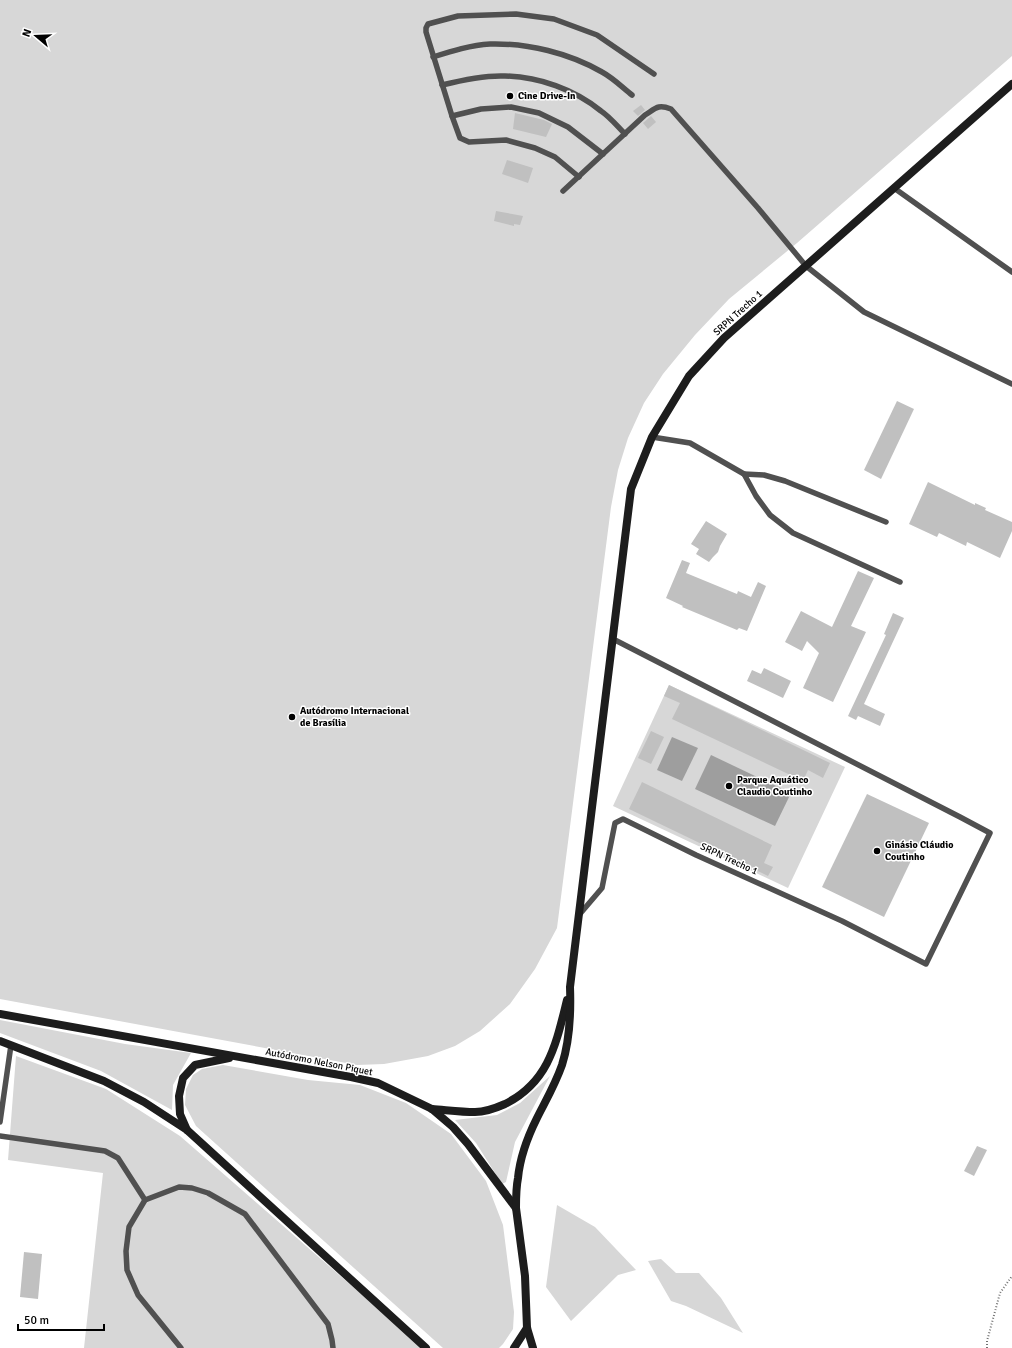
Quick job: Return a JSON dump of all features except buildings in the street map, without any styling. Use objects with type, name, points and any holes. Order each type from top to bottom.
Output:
[{"type":"main road","name":"SRPN Trecho 1","points":[[432,1109],[477,1112],[498,1107],[518,1097],[535,1082],[548,1064],[563,1019],[570,987],[631,489],[652,438],[689,376],[724,338],[1012,84]]},
{"type":"main road","name":"SRPN Trecho 1","points":[[516,1208],[518,1177],[525,1146],[537,1117],[552,1091],[562,1065],[568,1038],[571,1011],[570,987]]},
{"type":"main road","name":"Autódromo Nelson Piquet","points":[[0,1014],[327,1072],[378,1084],[432,1109],[453,1127],[468,1144],[516,1208],[526,1276],[527,1328],[533,1348]]},
{"type":"main road","points":[[0,1041],[104,1081],[144,1102],[187,1130],[426,1348]]},
{"type":"main road","points":[[187,1130],[180,1114],[179,1096],[183,1078],[195,1065],[235,1056]]},
{"type":"main road","points":[[514,1348],[527,1328]]},
{"type":"lane","points":[[579,177],[555,156],[534,148],[506,140],[469,142],[460,138],[433,57],[426,32],[428,24],[458,16],[516,14],[554,19],[597,35],[654,74]]},
{"type":"lane","points":[[433,57],[458,49],[489,44],[514,45],[542,49],[573,58],[603,73],[632,95]]},
{"type":"lane","points":[[442,85],[472,78],[504,76],[530,79],[557,86],[582,98],[602,111],[625,134]]},
{"type":"lane","points":[[564,191],[646,115],[658,106],[670,109],[758,208],[806,266],[864,312],[1012,384]]},
{"type":"lane","points":[[452,116],[481,109],[511,107],[539,113],[568,127],[603,154]]},
{"type":"lane","points":[[894,188],[1012,272]]},
{"type":"lane","points":[[652,438],[690,443],[744,474],[764,475],[803,487],[886,522]]},
{"type":"lane","points":[[744,474],[756,496],[770,515],[793,533],[900,582]]},
{"type":"lane","name":"SRPN Trecho 1","points":[[579,915],[602,888],[615,824],[623,819],[696,855],[842,922],[926,964],[990,833],[960,816],[613,639]]},
{"type":"lane","points":[[0,1122],[11,1045]]},
{"type":"lane","points":[[0,1136],[105,1151],[118,1158],[145,1200]]},
{"type":"lane","points":[[181,1348],[138,1295],[127,1270],[126,1251],[129,1227],[145,1200],[179,1187],[192,1188],[208,1193],[245,1214],[328,1324],[333,1348]]},
{"type":"path","points":[[988,1348],[987,1341],[1000,1294],[1012,1276]]},
{"type":"shaded area","name":"Autódromo Internacional de Brasília","points":[[0,0],[1012,0],[1012,56],[797,243],[729,299],[695,335],[663,374],[644,403],[628,438],[618,470],[611,507],[557,928],[535,969],[510,1004],[480,1031],[455,1046],[428,1056],[384,1064],[357,1065],[0,999]]},
{"type":"shaded area","name":"Parque Aquático Claudio Coutinho","points":[[669,685],[845,767],[788,888],[613,806]]},
{"type":"shaded area","points":[[672,737],[698,748],[682,781],[657,770]]},
{"type":"shaded area","points":[[711,755],[791,793],[775,826],[695,789]]},
{"type":"shaded area","points":[[0,1020],[125,1044],[191,1053],[173,1085],[172,1110],[101,1071],[0,1033]]},
{"type":"shaded area","points":[[16,1056],[106,1089],[180,1136],[423,1348],[84,1348],[103,1173],[8,1160]]},
{"type":"shaded area","points":[[223,1065],[308,1080],[360,1085],[406,1103],[451,1134],[486,1181],[503,1225],[514,1312],[513,1329],[499,1348],[443,1348],[196,1126],[185,1105],[186,1089],[193,1075],[202,1069]]},
{"type":"shaded area","points":[[550,1076],[515,1142],[506,1182],[502,1184],[476,1143],[455,1120],[497,1115],[520,1103]]},
{"type":"shaded area","points":[[557,1205],[595,1227],[636,1270],[618,1275],[571,1321],[546,1287]]},
{"type":"shaded area","points":[[661,1259],[676,1273],[699,1273],[721,1298],[743,1333],[686,1306],[671,1301],[648,1261]]},
{"type":"place","name":"Cine Drive-In","points":[[510,96]]},
{"type":"place","name":"Autódromo Internacional de Brasília","points":[[292,717]]},
{"type":"place","name":"Parque Aquático Claudio Coutinho","points":[[729,786]]},
{"type":"place","name":"Ginásio Cláudio Coutinho","points":[[877,851]]}]
